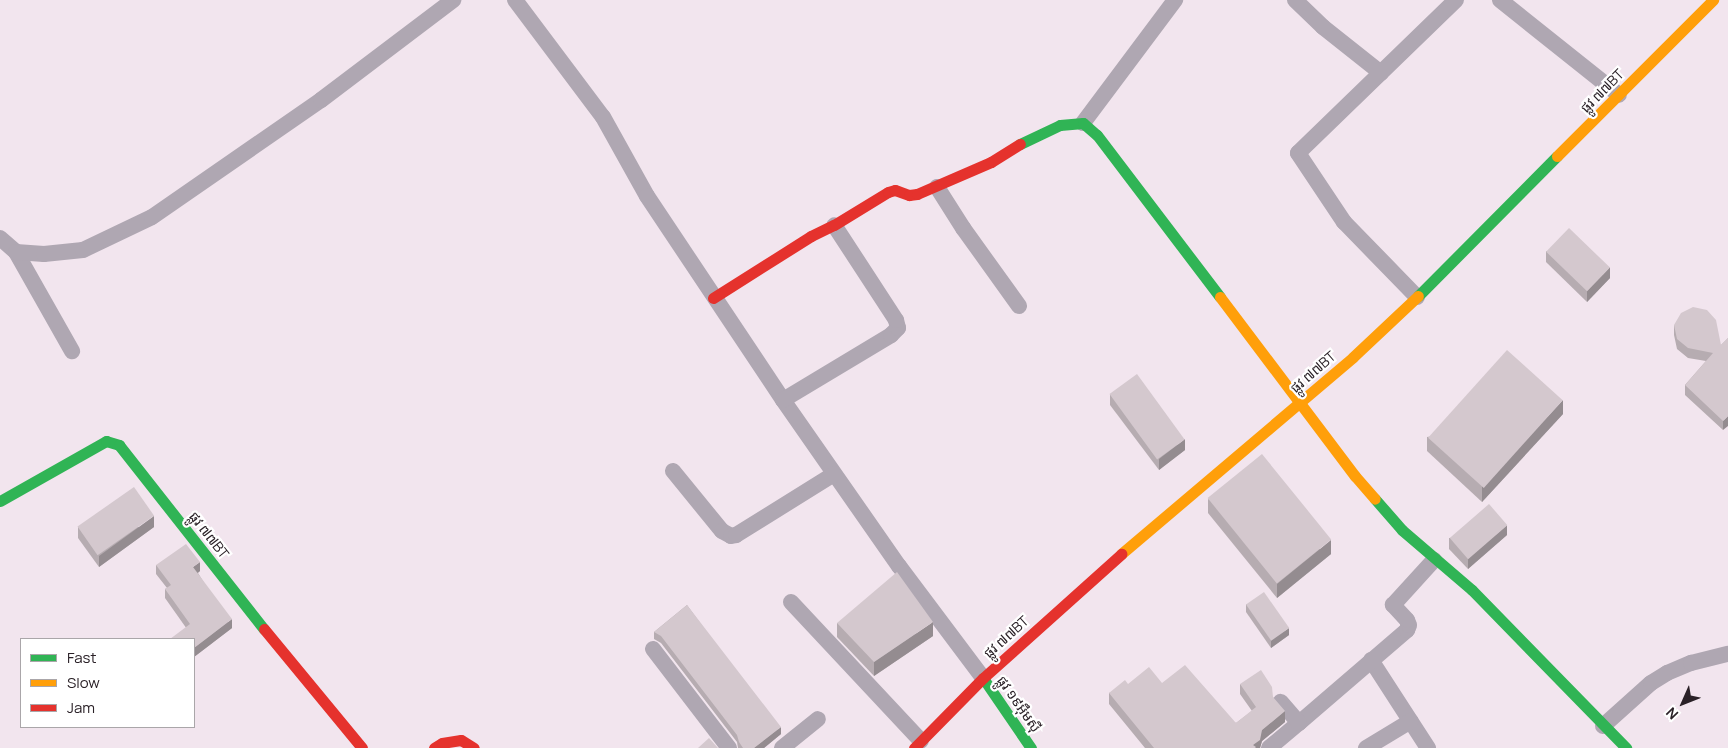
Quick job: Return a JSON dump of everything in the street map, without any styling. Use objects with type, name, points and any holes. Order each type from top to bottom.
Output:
[{"type":"street","points":[[16,252],[44,254],[83,250],[152,217],[321,100],[453,0]]},
{"type":"street","points":[[515,0],[603,117],[647,196],[713,298],[834,474],[983,678]]},
{"type":"street","points":[[1083,123],[1175,0]]},
{"type":"street","points":[[1295,0],[1323,27],[1381,74]]},
{"type":"street","points":[[1417,297],[1344,222],[1298,153],[1456,0]]},
{"type":"street","points":[[1500,0],[1619,95]]},
{"type":"street","name":"ផ្លូវ ៧៧BT","points":[[917,745],[983,678],[1159,520],[1300,403],[1417,297],[1713,0]]},
{"type":"street","points":[[713,298],[811,236],[834,225],[888,192],[895,190],[909,195],[937,187],[1060,125],[1083,123],[1097,135],[1121,166],[1355,476],[1402,530],[1434,560],[1472,590],[1626,748]]},
{"type":"street","points":[[937,187],[963,228],[1019,306]]},
{"type":"street","points":[[783,400],[891,336],[898,328],[896,320],[834,225]]},
{"type":"street","points":[[0,238],[16,252],[72,351]]},
{"type":"street","name":"ផ្លូវ ៧៧BT","points":[[0,501],[106,441],[120,444],[250,612],[362,748]]},
{"type":"street","points":[[674,471],[722,531],[731,536],[736,535],[834,474]]},
{"type":"street","points":[[1269,748],[1407,630],[1409,625],[1407,620],[1393,605],[1434,560]]},
{"type":"street","points":[[791,602],[917,745]]},
{"type":"street","points":[[653,649],[729,748]]},
{"type":"street","points":[[1603,726],[1651,683],[1667,673],[1690,662],[1728,654]]},
{"type":"street","points":[[1371,660],[1428,748]]},
{"type":"street","name":"ផ្លូវ ១៩អ៊ឹមស៊ី","points":[[983,678],[1031,748]]},
{"type":"street","points":[[1281,702],[1299,723]]},
{"type":"street","points":[[782,748],[818,719]]},
{"type":"street","points":[[1366,748],[1411,721]]},
{"type":"street","points":[[434,748],[442,743],[461,740],[474,748]]},
{"type":"building","points":[[1569,228],[1610,268],[1587,291],[1546,252]]},
{"type":"building","points":[[1693,307],[1707,310],[1716,320],[1721,345],[1728,338],[1728,416],[1723,421],[1685,385],[1713,353],[1688,348],[1677,339],[1674,325],[1681,313]]},
{"type":"building","points":[[1507,350],[1563,400],[1484,488],[1428,438]]},
{"type":"building","points":[[1137,374],[1185,440],[1157,460],[1109,394]]},
{"type":"building","points":[[1262,454],[1331,539],[1277,584],[1208,498]]},
{"type":"building","points":[[134,487],[154,516],[98,555],[77,527]]},
{"type":"building","points":[[1489,504],[1507,525],[1468,559],[1450,538]]},
{"type":"building","points":[[186,544],[200,562],[193,567],[232,619],[195,647],[195,638],[171,638],[190,624],[165,589],[171,585],[156,565]]},
{"type":"building","points":[[897,572],[933,622],[874,662],[837,623]]},
{"type":"building","points":[[1264,592],[1289,628],[1271,641],[1246,605]]},
{"type":"building","points":[[687,605],[781,727],[754,748],[743,748],[737,735],[661,636],[654,632]]},
{"type":"building","points":[[1185,665],[1236,723],[1256,707],[1240,684],[1261,670],[1272,687],[1273,697],[1285,711],[1262,730],[1260,740],[1253,745],[1255,748],[1154,748],[1109,693],[1125,680],[1128,684],[1149,667],[1162,683]]},
{"type":"building","points":[[709,738],[718,748],[698,748]]},
{"type":"traffic: fast","points":[[1020,144],[1060,125],[1083,123],[1097,135],[1220,297]]},
{"type":"traffic: fast","points":[[1418,296],[1557,156]]},
{"type":"traffic: fast","points":[[0,501],[106,441],[119,445],[264,629]]},
{"type":"traffic: fast","points":[[1375,499],[1402,530],[1472,590],[1626,748]]},
{"type":"traffic: fast","points":[[983,678],[1031,748]]},
{"type":"traffic: slow","points":[[1557,156],[1713,0]]},
{"type":"traffic: slow","points":[[1121,554],[1353,357],[1418,296]]},
{"type":"traffic: slow","points":[[1220,297],[1355,476],[1375,499]]},
{"type":"traffic: jam","points":[[713,298],[811,236],[834,225],[888,192],[895,190],[909,195],[917,194],[991,162],[1020,144]]},
{"type":"traffic: jam","points":[[914,748],[983,678],[1121,554]]},
{"type":"traffic: jam","points":[[264,629],[362,748]]},
{"type":"traffic: jam","points":[[434,748],[442,743],[461,740],[474,748]]}]
